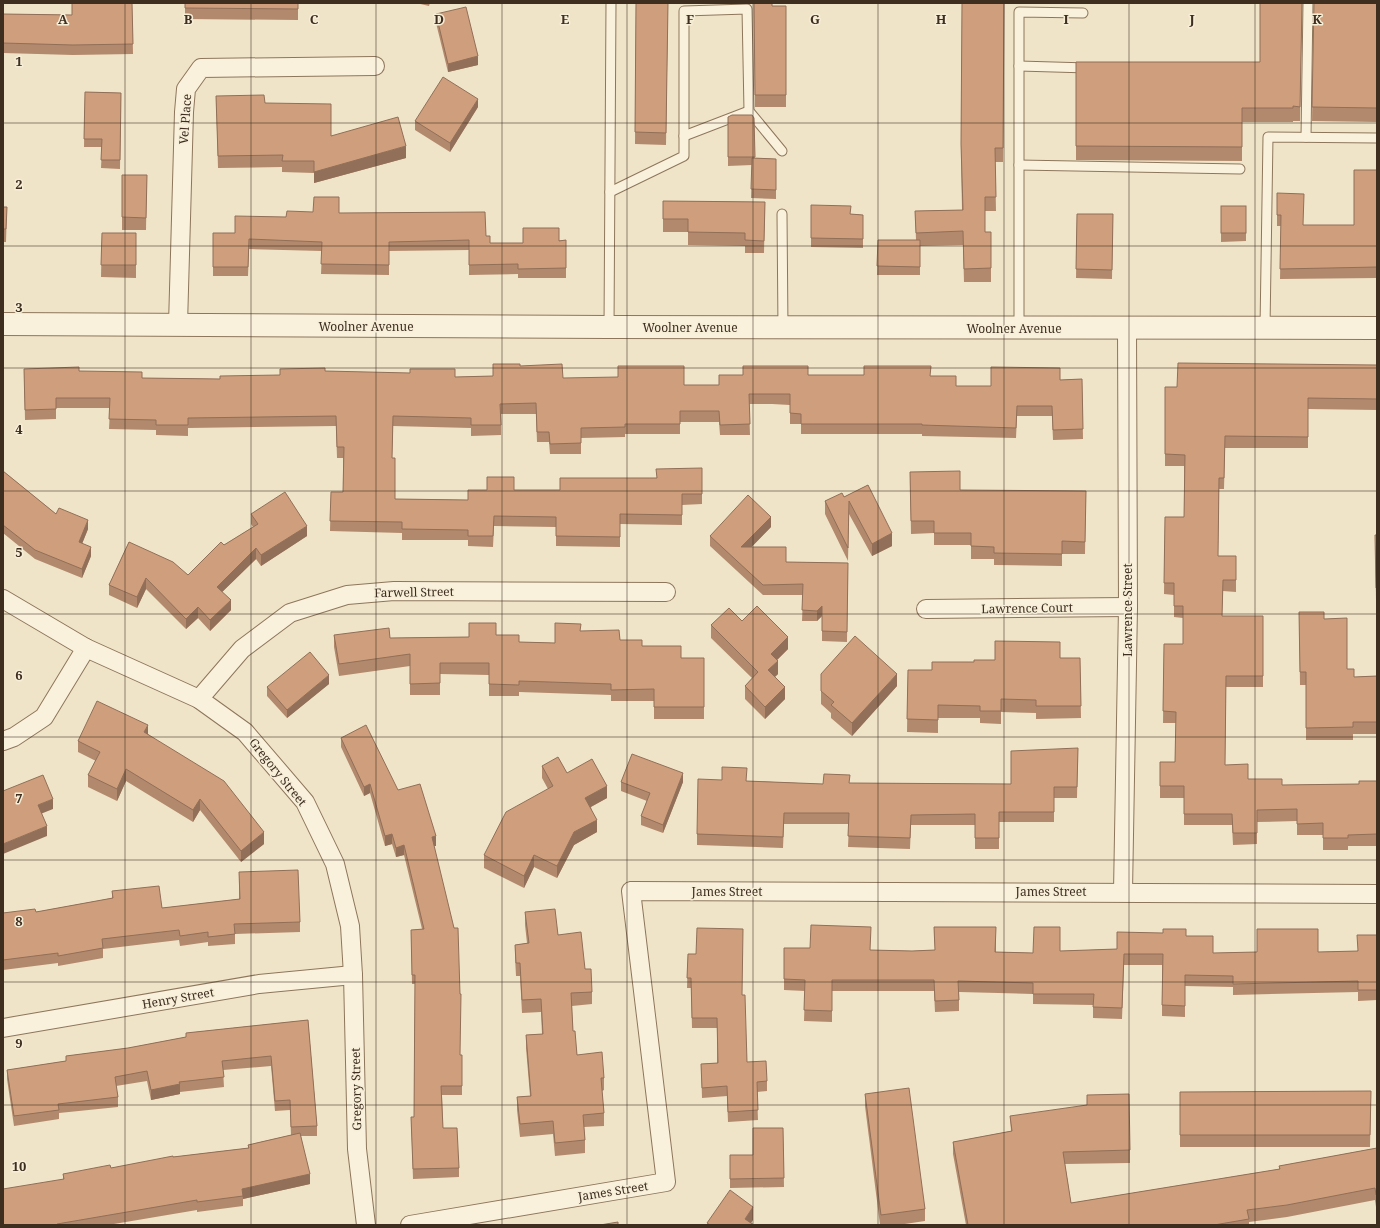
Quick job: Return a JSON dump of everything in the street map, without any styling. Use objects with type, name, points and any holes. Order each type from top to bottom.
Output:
[{"type":"street","name":"Vel Place","points":[[178,325],[184,112],[186,89],[200,68],[375,66]]},
{"type":"street","name":"Woolner Avenue","points":[[3,324],[783,328],[1377,328]]},
{"type":"street","name":"Lawrence Street","points":[[1123,892],[1128,607],[1127,328]]},
{"type":"street","name":"Farwell Street","points":[[199,699],[242,649],[290,613],[347,595],[394,591],[666,592]]},
{"type":"street","name":"Gregory Street","points":[[3,599],[86,648],[199,699],[245,732],[305,802],[335,864],[350,926],[353,975],[357,1149],[366,1225]]},
{"type":"street","name":"Lawrence Court","points":[[926,609],[1128,607]]},
{"type":"street","points":[[3,741],[14,737],[44,717],[86,648]]},
{"type":"street","name":"James Street","points":[[410,1225],[666,1182],[631,891],[1377,894]]},
{"type":"street","name":"Henry Street","points":[[3,1028],[259,984],[353,975]]},
{"type":"lane","points":[[609,327],[611,3]]},
{"type":"lane","points":[[1306,137],[1308,3]]},
{"type":"lane","points":[[610,192],[684,156],[684,11],[747,9],[749,111],[782,151]]},
{"type":"lane","points":[[1018,328],[1019,12],[1083,13]]},
{"type":"lane","points":[[1019,66],[1097,68]]},
{"type":"lane","points":[[684,136],[749,111]]},
{"type":"lane","points":[[1265,328],[1268,137],[1377,138]]},
{"type":"lane","points":[[1019,165],[1240,169]]},
{"type":"lane","points":[[782,214],[783,328]]},
{"type":"building","points":[[72,3],[132,3],[133,44],[73,45],[3,43],[3,14],[72,15]]},
{"type":"building","points":[[185,3],[298,3],[298,9],[185,8]]},
{"type":"building","points":[[636,3],[668,3],[666,133],[635,132]]},
{"type":"building","points":[[754,3],[772,3],[772,6],[786,6],[786,95],[755,95]]},
{"type":"building","points":[[962,3],[1004,3],[1003,148],[995,148],[996,197],[985,197],[985,232],[991,232],[991,268],[964,269],[963,231],[916,233],[915,211],[963,210],[961,144]]},
{"type":"building","points":[[1260,3],[1302,3],[1300,107],[1242,108],[1242,147],[1076,146],[1076,62],[1260,62]]},
{"type":"building","points":[[1314,3],[1377,3],[1377,108],[1312,107]]},
{"type":"building","points":[[466,7],[478,56],[448,64],[436,14]]},
{"type":"building","points":[[443,77],[478,99],[450,143],[415,121]]},
{"type":"building","points":[[85,92],[121,93],[120,160],[101,160],[102,139],[84,139]]},
{"type":"building","points":[[264,95],[265,103],[331,104],[331,136],[398,117],[406,146],[314,172],[314,161],[282,161],[283,155],[218,156],[216,96]]},
{"type":"building","points":[[732,115],[752,115],[754,118],[755,157],[728,157],[728,117]]},
{"type":"building","points":[[752,158],[776,159],[776,190],[751,189]]},
{"type":"building","points":[[1354,170],[1377,170],[1377,267],[1280,269],[1281,215],[1277,215],[1277,193],[1304,194],[1303,225],[1354,225]]},
{"type":"building","points":[[122,175],[147,175],[146,218],[122,217]]},
{"type":"building","points":[[314,197],[339,197],[339,213],[485,212],[486,236],[490,236],[490,243],[523,243],[523,228],[559,228],[559,241],[566,240],[566,268],[518,269],[518,264],[469,265],[469,240],[389,242],[389,265],[321,264],[322,242],[249,239],[248,267],[213,267],[213,233],[235,233],[235,216],[286,217],[287,211],[313,212]]},
{"type":"building","points":[[663,201],[765,202],[764,241],[745,240],[745,233],[688,232],[688,219],[663,219]]},
{"type":"building","points":[[811,205],[851,206],[850,214],[863,215],[863,239],[811,238]]},
{"type":"building","points":[[1221,206],[1246,206],[1246,233],[1221,233]]},
{"type":"building","points":[[3,207],[7,207],[6,229],[3,229]]},
{"type":"building","points":[[1077,214],[1113,214],[1112,270],[1076,269]]},
{"type":"building","points":[[102,233],[136,233],[136,265],[101,265]]},
{"type":"building","points":[[878,240],[920,240],[920,267],[877,266]]},
{"type":"building","points":[[1178,363],[1377,365],[1377,399],[1308,398],[1308,437],[1225,436],[1224,478],[1219,478],[1218,556],[1236,556],[1236,580],[1223,580],[1222,616],[1263,616],[1263,676],[1226,676],[1225,765],[1248,764],[1248,779],[1282,779],[1282,785],[1359,784],[1359,781],[1377,781],[1377,834],[1348,835],[1348,838],[1323,838],[1323,823],[1297,824],[1297,809],[1257,810],[1257,833],[1233,833],[1232,814],[1184,814],[1184,786],[1160,786],[1160,762],[1175,762],[1176,712],[1163,711],[1164,644],[1183,644],[1183,606],[1174,606],[1174,583],[1164,583],[1165,517],[1184,517],[1185,455],[1165,454],[1165,387],[1177,387]]},
{"type":"building","points":[[493,364],[520,364],[520,366],[562,364],[563,378],[618,377],[618,366],[684,366],[684,385],[719,385],[719,375],[743,375],[743,366],[808,366],[808,375],[864,375],[864,366],[931,366],[930,376],[956,376],[956,386],[991,386],[991,367],[1060,368],[1060,380],[1082,379],[1083,429],[1053,430],[1052,406],[1017,406],[1016,428],[922,424],[801,424],[801,414],[790,413],[790,394],[749,394],[750,424],[720,425],[719,411],[680,411],[680,424],[625,424],[625,427],[581,428],[581,443],[550,444],[549,432],[537,432],[536,403],[500,404],[501,425],[471,425],[471,418],[393,416],[392,458],[395,458],[395,499],[468,500],[468,490],[487,490],[487,477],[514,477],[514,490],[560,490],[560,478],[657,478],[656,469],[702,468],[702,494],[682,494],[682,515],[620,514],[620,537],[556,536],[556,517],[494,516],[493,536],[468,536],[468,530],[402,529],[402,522],[330,521],[331,492],[343,492],[344,447],[337,447],[336,416],[188,418],[188,425],[156,425],[156,420],[109,419],[110,398],[56,398],[56,409],[25,410],[24,369],[79,367],[79,371],[142,372],[142,378],[220,379],[220,376],[280,375],[280,369],[325,368],[325,371],[410,373],[410,369],[455,369],[455,377],[493,376]]},
{"type":"building","points":[[3,471],[56,514],[59,508],[88,520],[79,542],[91,547],[82,569],[35,550],[3,525]]},
{"type":"building","points":[[960,471],[960,490],[1086,491],[1085,542],[1062,541],[1062,554],[994,553],[994,547],[971,546],[971,533],[934,533],[934,521],[911,521],[910,472]]},
{"type":"building","points":[[868,485],[892,533],[872,544],[849,501],[848,548],[825,501],[842,493],[844,497]]},
{"type":"building","points":[[285,492],[307,526],[261,555],[256,548],[217,587],[231,600],[210,620],[198,607],[186,619],[146,578],[137,597],[109,585],[129,542],[173,562],[188,575],[221,542],[224,545],[258,524],[251,514]]},
{"type":"building","points":[[748,495],[771,517],[741,547],[786,547],[786,562],[848,563],[847,632],[822,631],[822,606],[817,611],[802,610],[803,584],[763,585],[710,536]]},
{"type":"building","points":[[1375,535],[1377,535],[1377,588],[1376,588]]},
{"type":"building","points":[[757,606],[788,637],[771,654],[778,661],[768,670],[785,687],[765,707],[745,686],[758,672],[711,625],[729,608],[742,621]]},
{"type":"building","points":[[1299,612],[1324,612],[1324,619],[1347,618],[1347,669],[1354,669],[1354,677],[1377,676],[1377,722],[1353,722],[1353,727],[1306,728],[1306,672],[1300,672]]},
{"type":"building","points":[[469,623],[496,623],[496,635],[519,635],[519,642],[555,643],[555,623],[581,624],[580,631],[619,630],[620,640],[642,640],[642,646],[681,646],[681,658],[704,658],[704,707],[654,707],[654,689],[611,690],[611,684],[519,681],[519,685],[489,684],[489,663],[440,663],[440,683],[410,684],[410,654],[339,664],[334,635],[389,628],[390,638],[469,637]]},
{"type":"building","points":[[855,636],[897,674],[852,723],[831,705],[834,702],[821,691],[821,674]]},
{"type":"building","points":[[995,641],[1060,642],[1060,658],[1080,658],[1081,706],[1036,706],[1036,700],[1001,699],[1001,711],[980,711],[980,706],[938,705],[938,720],[907,719],[908,670],[932,670],[932,662],[974,662],[974,660],[995,660]]},
{"type":"building","points":[[310,652],[329,675],[287,710],[267,687]]},
{"type":"building","points":[[97,701],[148,725],[144,732],[224,781],[264,832],[241,851],[200,799],[193,810],[126,769],[117,789],[88,775],[100,752],[78,741]]},
{"type":"building","points":[[366,725],[398,790],[420,784],[436,836],[432,837],[454,928],[458,928],[461,994],[460,1055],[462,1055],[462,1086],[441,1086],[443,1128],[457,1128],[459,1168],[413,1169],[411,1117],[414,1117],[415,975],[412,975],[411,930],[424,929],[404,845],[396,848],[392,834],[385,836],[370,784],[364,787],[341,738]]},
{"type":"building","points":[[1078,748],[1077,787],[1054,787],[1054,812],[999,812],[999,838],[975,838],[975,814],[911,815],[910,838],[848,836],[849,813],[784,813],[783,837],[697,834],[698,779],[722,780],[722,767],[747,768],[746,781],[823,784],[824,774],[850,775],[849,783],[1011,784],[1011,751]]},
{"type":"building","points":[[632,754],[683,773],[663,825],[641,816],[650,793],[621,782]]},
{"type":"building","points":[[558,757],[567,773],[592,759],[607,786],[585,798],[597,820],[574,832],[557,866],[534,855],[524,876],[484,855],[506,812],[553,786],[542,766]]},
{"type":"building","points":[[43,775],[53,799],[38,805],[47,826],[3,844],[3,791]]},
{"type":"building","points":[[298,870],[300,922],[234,924],[235,934],[208,937],[208,932],[180,936],[179,930],[102,939],[103,948],[58,956],[58,953],[3,960],[3,913],[35,909],[36,912],[113,898],[112,891],[159,886],[162,908],[240,899],[239,872]]},
{"type":"building","points":[[555,909],[558,935],[581,932],[585,969],[591,969],[592,992],[571,993],[573,1031],[575,1031],[577,1055],[602,1052],[604,1078],[601,1078],[604,1113],[583,1115],[585,1140],[555,1143],[553,1121],[520,1124],[517,1097],[531,1096],[526,1035],[543,1034],[541,999],[522,1000],[520,963],[516,963],[515,945],[529,943],[525,912]]},
{"type":"building","points":[[811,925],[871,927],[870,950],[912,951],[935,950],[934,927],[996,927],[995,952],[1033,953],[1034,927],[1060,927],[1060,951],[1117,949],[1117,932],[1163,933],[1163,929],[1186,929],[1186,936],[1213,936],[1213,953],[1257,952],[1257,929],[1318,929],[1318,952],[1358,951],[1357,935],[1377,935],[1377,990],[1358,990],[1358,981],[1233,984],[1233,976],[1185,975],[1185,1006],[1162,1005],[1163,954],[1124,954],[1122,1008],[1093,1007],[1094,994],[1033,994],[1033,983],[958,981],[959,1000],[935,1001],[934,980],[832,980],[832,1011],[804,1010],[805,980],[784,979],[784,948],[810,948]]},
{"type":"building","points":[[697,928],[743,929],[742,995],[745,995],[747,1062],[766,1061],[767,1081],[757,1082],[758,1110],[728,1112],[727,1086],[702,1088],[701,1064],[718,1063],[717,1018],[692,1018],[691,978],[687,978],[688,954],[696,954]]},
{"type":"building","points":[[308,1020],[317,1126],[291,1127],[290,1100],[275,1101],[271,1056],[222,1061],[224,1077],[179,1082],[180,1084],[151,1090],[147,1071],[115,1077],[118,1097],[58,1104],[59,1110],[14,1116],[7,1070],[66,1061],[66,1056],[128,1048],[186,1037],[186,1033]]},
{"type":"building","points":[[909,1088],[925,1209],[881,1215],[865,1094]]},
{"type":"building","points":[[1371,1091],[1370,1135],[1180,1135],[1180,1092]]},
{"type":"building","points":[[1129,1094],[1130,1150],[1063,1152],[1071,1203],[1280,1169],[1279,1166],[1377,1148],[1377,1195],[1375,1188],[1287,1205],[1247,1210],[1249,1219],[1214,1225],[968,1225],[953,1142],[1012,1131],[1010,1116],[1087,1105],[1087,1095]]},
{"type":"building","points":[[753,1128],[783,1128],[784,1178],[730,1179],[730,1155],[753,1155]]},
{"type":"building","points":[[300,1133],[310,1174],[242,1189],[243,1196],[197,1202],[197,1200],[57,1224],[58,1225],[3,1225],[3,1189],[64,1179],[63,1174],[110,1165],[111,1168],[173,1156],[249,1148],[248,1145]]},
{"type":"building","points":[[730,1190],[753,1207],[745,1219],[754,1225],[710,1225],[707,1223]]},
{"type":"building","points":[[618,1222],[618,1225],[600,1225]]}]
